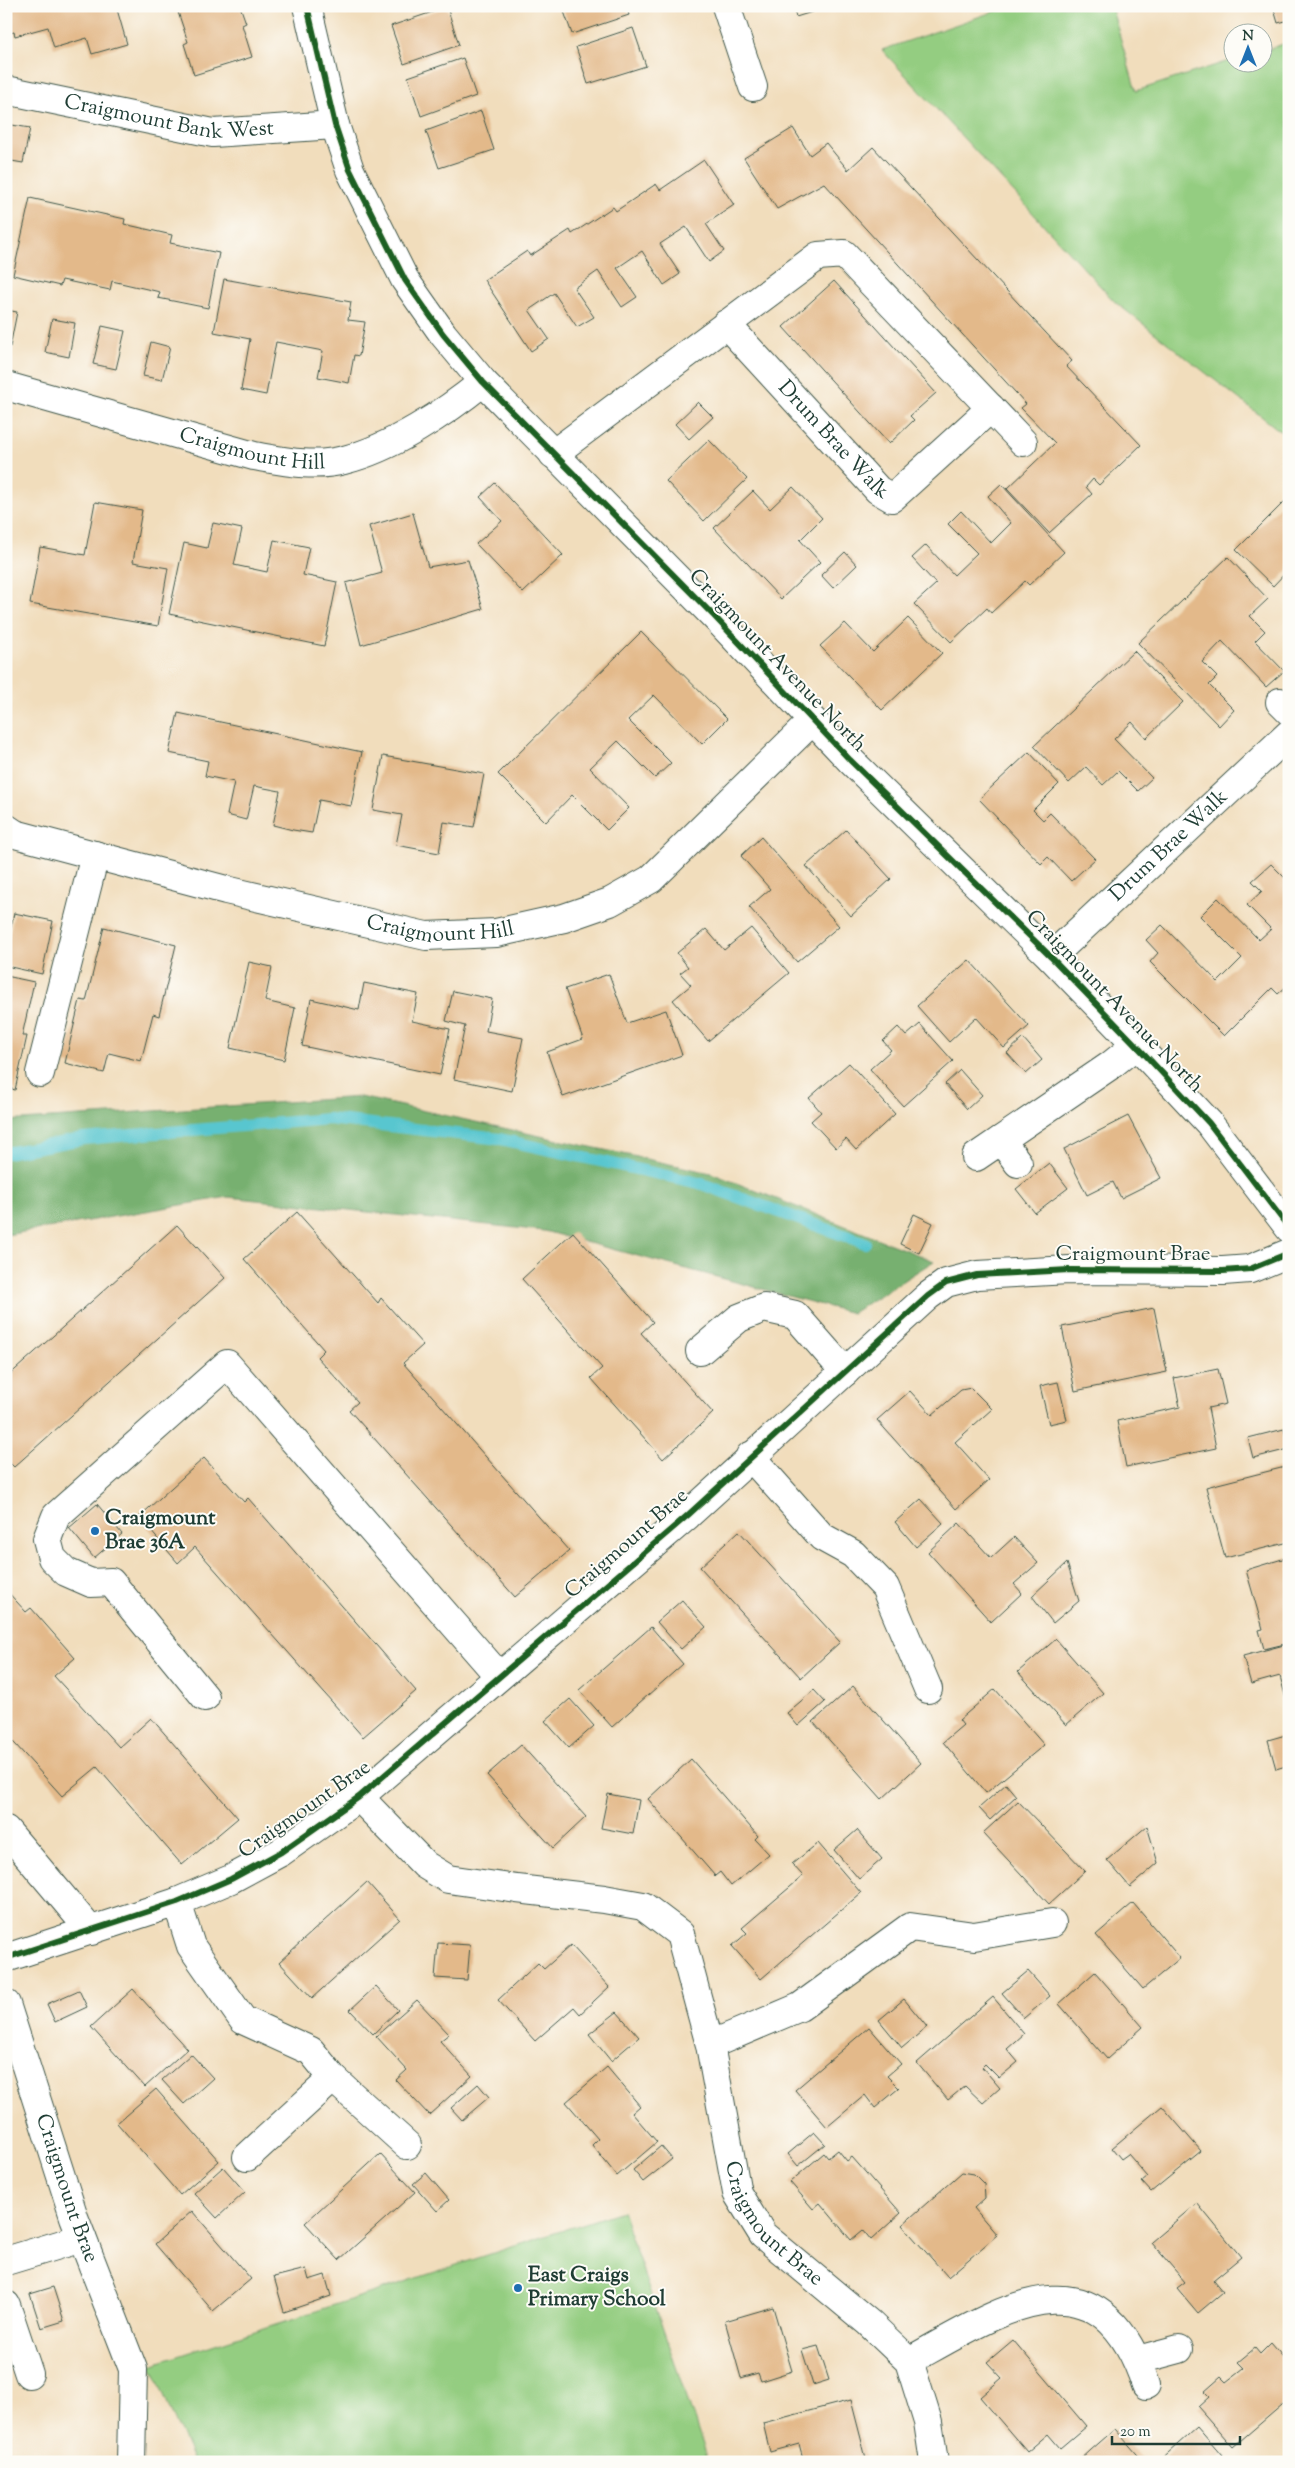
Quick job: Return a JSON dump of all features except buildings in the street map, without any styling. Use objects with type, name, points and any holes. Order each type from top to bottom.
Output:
[{"type":"street","name":"Craigmount Avenue North","points":[[307,6],[335,125],[350,170],[406,280],[442,334],[483,382],[714,616],[812,721],[1051,957],[1136,1045],[1209,1123],[1289,1228]]},
{"type":"street","points":[[726,6],[753,87]]},
{"type":"street","name":"Craigmount Bank West","points":[[6,90],[213,133],[335,125]]},
{"type":"street","points":[[553,454],[818,256],[844,254],[1023,442]]},
{"type":"street","name":"Drum Brae Walk","points":[[726,324],[878,490],[892,498],[991,408]]},
{"type":"street","name":"Craigmount Hill","points":[[6,386],[254,456],[296,464],[343,461],[382,447],[458,402],[483,382]]},
{"type":"street","name":"Craigmount Hill","points":[[6,828],[14,834],[226,890],[426,936],[496,933],[564,918],[610,902],[651,879],[812,721]]},
{"type":"street","name":"Drum Brae Walk","points":[[1051,957],[1289,734]]},
{"type":"street","points":[[40,1072],[95,855]]},
{"type":"street","points":[[976,1157],[1111,1065],[1136,1045]]},
{"type":"street","points":[[1001,1140],[1018,1163]]},
{"type":"street","name":"Craigmount Brae","points":[[6,1958],[177,1902],[230,1880],[281,1852],[359,1797],[688,1515],[750,1456],[928,1296],[946,1284],[977,1275],[1069,1270],[1223,1271],[1250,1269],[1289,1253]]},
{"type":"street","points":[[700,1351],[739,1318],[764,1308],[795,1315],[845,1372]]},
{"type":"street","points":[[205,1697],[111,1582],[91,1582],[66,1572],[52,1558],[47,1538],[56,1516],[226,1364],[499,1676]]},
{"type":"street","points":[[750,1456],[822,1537],[853,1554],[885,1587],[928,1689]]},
{"type":"street","name":"Craigmount Brae","points":[[359,1797],[425,1865],[448,1879],[518,1890],[604,1899],[643,1906],[680,1934],[710,2045],[737,2193],[763,2235],[869,2323],[909,2361],[928,2422],[934,2462]]},
{"type":"street","points":[[6,1830],[91,1931]]},
{"type":"street","points":[[177,1902],[191,1946],[243,2020],[311,2051],[333,2078],[407,2145]]},
{"type":"street","points":[[710,2045],[800,2007],[910,1927],[974,1936],[1052,1923]]},
{"type":"street","name":"Craigmount Brae","points":[[6,2004],[82,2238],[133,2369],[131,2462]]},
{"type":"street","points":[[247,2156],[333,2078]]},
{"type":"street","points":[[6,2261],[82,2238]]},
{"type":"street","points":[[909,2361],[1000,2311],[1026,2303],[1058,2298],[1091,2307],[1113,2324],[1138,2360],[1146,2385]]},
{"type":"street","points":[[6,2305],[29,2374]]},
{"type":"street","points":[[1138,2360],[1179,2349]]},
{"type":"green space","points":[[1010,6],[1111,6],[1136,91],[1222,63],[1222,72],[1272,72],[1272,48],[1289,42],[1289,438],[1115,302],[882,50]]},
{"type":"green space","points":[[360,1097],[711,1173],[934,1261],[852,1313],[544,1231],[228,1197],[6,1235],[6,1121]]},
{"type":"green space","name":"East Craigs Primary School","points":[[622,2211],[709,2462],[193,2462],[151,2365]]},
{"type":"waterway","points":[[6,1153],[83,1139],[329,1119],[500,1139],[699,1183],[865,1243]]},
{"type":"cycle path","points":[[307,6],[335,125],[350,170],[405,280],[443,334],[483,382],[714,616],[850,760],[1051,957],[1136,1045],[1209,1123],[1289,1228]]},
{"type":"cycle path","points":[[6,1958],[177,1902],[231,1879],[281,1852],[359,1797],[688,1515],[928,1296],[946,1283],[977,1275],[1069,1270],[1223,1271],[1250,1269],[1289,1253]]},
{"type":"place","name":"Craigmount Brae 36A","points":[[95,1531]]},
{"type":"place","name":"East Craigs Primary School","points":[[518,2288]]}]
